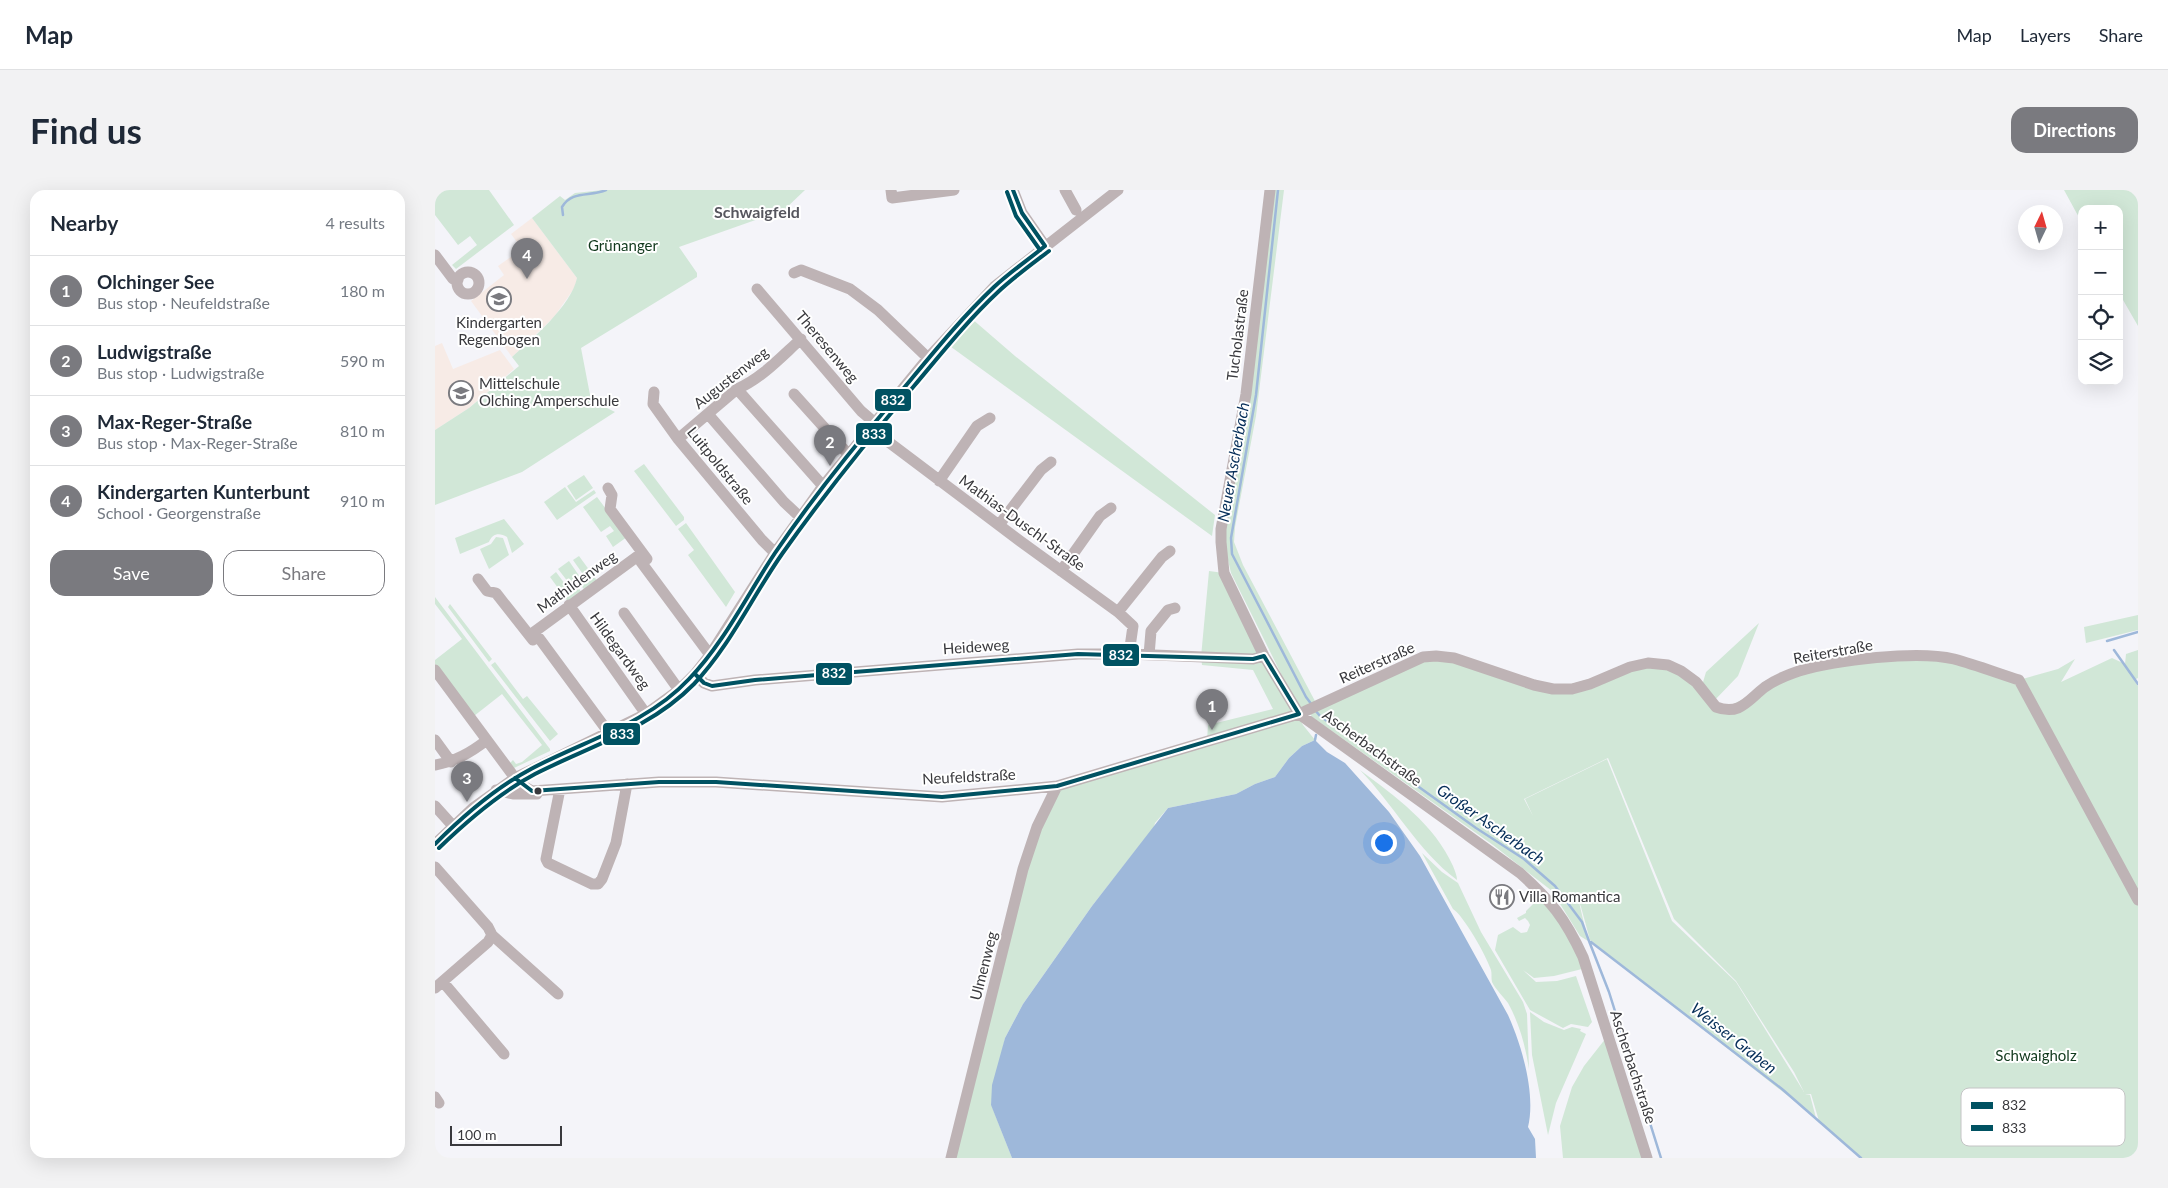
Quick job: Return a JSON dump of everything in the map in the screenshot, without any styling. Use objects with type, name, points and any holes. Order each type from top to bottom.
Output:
[{"type":"street","points":[[891,190],[892,198],[903,193],[954,190]]},
{"type":"street","points":[[1013,190],[1022,213],[1045,246]]},
{"type":"street","points":[[1065,190],[1076,210]]},
{"type":"street","points":[[435,844],[453,826],[497,790],[515,778],[646,714],[679,690],[710,655],[775,553],[823,486],[928,358],[995,286],[1118,190]]},
{"type":"street","name":"Tucholastraße","points":[[1221,542],[1223,519],[1246,394],[1270,190]]},
{"type":"street","points":[[435,255],[453,279],[458,280]]},
{"type":"street","points":[[795,273],[801,270],[850,289],[878,310],[928,358]]},
{"type":"street","name":"Theresenweg","points":[[757,289],[872,425]]},
{"type":"street","name":"Augustenweg","points":[[678,438],[737,389],[746,385],[772,366],[801,339]]},
{"type":"street","points":[[737,389],[823,486]]},
{"type":"street","name":"Luitpoldstraße","points":[[654,392],[653,404],[678,438],[762,540],[775,553]]},
{"type":"street","points":[[794,394],[848,454]]},
{"type":"street","points":[[708,414],[784,502],[800,517]]},
{"type":"street","points":[[939,481],[977,426],[989,418]]},
{"type":"street","name":"Mathias-Duschl-Straße","points":[[872,425],[939,481],[1118,612],[1133,626],[1129,654]]},
{"type":"street","points":[[999,525],[1041,470],[1051,462]]},
{"type":"street","points":[[607,488],[612,495],[610,509],[643,554],[641,562],[710,655]]},
{"type":"street","points":[[1061,571],[1099,516],[1111,508]]},
{"type":"street","name":"Ascherbachstraße","points":[[1221,542],[1225,573],[1264,656],[1299,714],[1513,868],[1545,896],[1569,927],[1583,957],[1647,1158]]},
{"type":"street","points":[[1118,612],[1162,557],[1170,551]]},
{"type":"street","name":"Mathildenweg","points":[[531,637],[569,605],[643,554]]},
{"type":"street","points":[[478,579],[487,591],[496,592],[542,654],[550,654],[609,733]]},
{"type":"street","name":"Hildegardweg","points":[[569,605],[646,714]]},
{"type":"street","points":[[1149,655],[1151,631],[1168,610],[1175,608]]},
{"type":"street","points":[[624,613],[679,690]]},
{"type":"street","name":"Heideweg","points":[[695,674],[704,683],[712,686],[755,680],[1078,654],[1129,654],[1253,660],[1264,656]]},
{"type":"street","name":"Reiterstraße","points":[[1299,714],[1423,657],[1454,658],[1534,686],[1553,689],[1572,689],[1590,684],[1630,667],[1649,663],[1668,665],[1681,671],[1696,682],[1716,706],[1734,710],[1744,705],[1779,678],[1801,671],[1857,660],[1925,656],[1953,659],[2019,680],[2138,900]]},
{"type":"street","points":[[435,670],[515,778]]},
{"type":"street","name":"Neufeldstraße","points":[[515,778],[525,787],[532,790],[545,791],[627,784],[716,782],[942,797],[1057,786],[1299,714]]},
{"type":"street","points":[[435,740],[451,762]]},
{"type":"street","points":[[435,766],[451,762],[469,754],[487,740]]},
{"type":"street","points":[[560,790],[545,859],[548,863],[560,869],[592,884],[598,884],[602,879],[616,843],[627,784]]},
{"type":"street","name":"Ulmenweg","points":[[951,1158],[1023,869],[1037,827],[1057,786]]},
{"type":"street","points":[[497,790],[528,795],[545,791]]},
{"type":"street","points":[[435,806],[453,826]]},
{"type":"street","points":[[435,866],[488,927],[492,935],[558,994]]},
{"type":"street","points":[[492,935],[488,942],[439,985],[504,1054]]},
{"type":"shaded area","points":[[532,218],[577,278],[575,287],[554,317],[512,357],[471,301],[504,275],[498,266],[522,249],[511,234]]},
{"type":"shaded area","name":"Mittelschule Olching Amperschule","points":[[442,343],[453,369],[500,350],[514,369],[469,408],[435,430],[435,346]]},
{"type":"green space","points":[[435,190],[489,190],[514,225],[456,269],[452,265],[477,245],[470,236],[458,245],[435,215]]},
{"type":"green space","name":"Grünanger","points":[[603,190],[805,190],[784,210],[679,247],[697,273],[697,277],[581,348],[591,400],[615,412],[522,472],[435,505],[435,430],[469,408],[519,366],[512,357],[550,321],[567,299],[577,278],[532,218],[560,196],[565,200],[575,193]]},
{"type":"green space","points":[[1273,190],[1284,190],[1256,416],[1235,527],[1234,542],[1243,565],[1316,703],[1298,708],[1231,573],[1223,539]]},
{"type":"green space","points":[[2064,190],[2138,190],[2138,326],[2123,300],[2123,205],[2078,205],[2078,216]]},
{"type":"green space","points":[[971,318],[1015,356],[1215,515],[1212,536],[947,344]]},
{"type":"green space","points":[[644,464],[684,517],[684,520],[676,526],[634,471]]},
{"type":"green space","points":[[584,475],[593,488],[576,500],[567,486]]},
{"type":"green space","points":[[565,487],[576,502],[594,490],[596,493],[557,520],[544,502]]},
{"type":"green space","points":[[597,497],[627,537],[613,547],[606,536],[614,531],[610,526],[601,532],[583,507]]},
{"type":"green space","points":[[504,519],[524,544],[512,553],[507,537],[496,535],[489,542],[460,554],[455,538]]},
{"type":"green space","points":[[686,523],[735,592],[726,607],[688,555],[694,550],[678,529]]},
{"type":"green space","points":[[496,537],[503,538],[509,555],[489,569],[480,549],[491,544]]},
{"type":"green space","points":[[579,556],[598,582],[585,591],[581,585],[587,580],[573,560]]},
{"type":"green space","points":[[569,561],[582,580],[572,587],[558,569]]},
{"type":"green space","points":[[1209,571],[1224,573],[1303,725],[1315,740],[1302,746],[1289,758],[1275,777],[1255,784],[1236,794],[1168,808],[1092,906],[1023,1004],[1005,1038],[991,1104],[1012,1158],[951,1158],[1023,869],[1057,786],[1207,741],[1208,725],[1273,709],[1253,670],[1202,665],[1201,657]]},
{"type":"green space","points":[[556,572],[571,592],[578,587],[582,593],[569,603],[550,577]]},
{"type":"green space","points":[[435,597],[550,751],[514,768],[510,763],[513,760],[516,764],[522,762],[542,745],[502,694],[474,716],[435,664],[435,660],[462,639],[435,604]]},
{"type":"green space","points":[[450,604],[492,659],[489,662],[448,607]]},
{"type":"green space","points":[[2138,615],[2138,630],[2086,643],[2084,627]]},
{"type":"green space","name":"Schwaigholz","points":[[1759,623],[1738,676],[1712,703],[1723,709],[1801,671],[1925,656],[2019,680],[2058,669],[2075,659],[2061,682],[2112,658],[2125,664],[2126,654],[2138,650],[2138,678],[2134,680],[2138,686],[2138,1158],[1861,1158],[1819,1121],[1811,1094],[1805,1095],[1810,1095],[1816,1118],[1590,940],[1579,902],[1588,941],[1580,936],[1552,891],[1493,845],[1312,717],[1310,713],[1436,656],[1553,689],[1629,668],[1665,665],[1701,689],[1706,672]],"holes":[[[1608,758],[1674,919],[1736,981],[1794,1072],[1804,1092],[1736,982],[1672,921],[1607,759],[1525,799],[1533,816],[1524,799]]]},
{"type":"green space","points":[[495,662],[523,699],[527,696],[558,734],[550,741],[491,665]]},
{"type":"green space","points":[[1360,770],[1387,790],[1425,824],[1445,851],[1453,866],[1457,880],[1430,856]]},
{"type":"green space","points":[[1422,853],[1442,872],[1458,883],[1481,932],[1523,1002],[1527,1014],[1529,1069],[1524,1043],[1516,1019],[1508,1003],[1492,982],[1491,970],[1485,956],[1469,928],[1453,909]]},
{"type":"green space","points":[[1545,896],[1586,968],[1554,976],[1534,978],[1523,970],[1536,982],[1557,981],[1576,976],[1592,1022],[1588,1027],[1571,1024],[1563,1028],[1530,1010],[1495,950],[1498,935],[1513,927],[1521,933],[1527,932],[1530,925],[1528,921],[1525,918],[1519,921],[1517,918],[1526,913],[1539,898]]},
{"type":"green space","points":[[1530,1012],[1544,1022],[1564,1030],[1572,1027],[1581,1029],[1580,1031],[1586,1034],[1556,1103],[1548,1135],[1532,1055]]},
{"type":"green space","points":[[1606,1038],[1644,1158],[1563,1158],[1560,1126],[1572,1087],[1584,1066]]},
{"type":"water","points":[[1315,740],[1327,752],[1345,763],[1389,812],[1420,856],[1508,1015],[1523,1055],[1529,1085],[1530,1114],[1528,1127],[1535,1139],[1536,1158],[1012,1158],[991,1105],[992,1085],[1005,1038],[1023,1004],[1092,906],[1168,808],[1236,794],[1255,784],[1275,777],[1289,758],[1302,746]]},
{"type":"waterway","points":[[563,215],[562,207],[571,198],[606,190]]},
{"type":"waterway","name":"Neuer Ascherbach","points":[[1278,190],[1256,395],[1231,538],[1232,554],[1306,697],[1312,705]]},
{"type":"waterway","points":[[2107,641],[2138,632]]},
{"type":"waterway","points":[[2114,650],[2138,684]]},
{"type":"waterway","name":"Großer Ascherbach","points":[[1315,710],[1320,716],[1476,828],[1524,859],[1555,886],[1582,922],[1609,992],[1661,1158]]},
{"type":"waterway","points":[[1315,740],[1316,735]]},
{"type":"waterway","name":"Weisser Graben","points":[[1591,942],[1782,1089],[1861,1158]]},
{"type":"transit line","name":"832","points":[[1013,190],[1022,213],[1045,246]]},
{"type":"transit line","name":"833","points":[[1007,192],[1016,216],[1040,250]]},
{"type":"transit line","name":"832","points":[[435,844],[492,793],[518,776],[634,720],[672,695],[689,679],[702,665],[724,634],[789,533],[862,438],[980,300],[1045,246]]},
{"type":"transit line","name":"833","points":[[439,848],[496,798],[522,781],[639,725],[677,700],[694,684],[719,654],[782,554],[879,427],[976,314],[1004,286],[1049,251]]},
{"type":"transit line","name":"832","points":[[695,674],[704,683],[712,686],[755,680],[1078,654],[1253,659],[1264,656]]},
{"type":"transit line","name":"832","points":[[1264,656],[1299,714]]},
{"type":"transit line","name":"832","points":[[515,778],[532,791],[659,782],[716,782],[942,797],[1057,786],[1299,714]]},
{"type":"place","name":"Kindergarten Kunterbunt","points":[[527,279]]},
{"type":"place","name":"Kindergarten Regenbogen","points":[[499,299]]},
{"type":"place","name":"Mittelschule Olching Amperschule","points":[[461,393]]},
{"type":"place","name":"Ludwigstraße","points":[[830,466]]},
{"type":"place","name":"Olchinger See","points":[[1212,730]]},
{"type":"place","name":"Max-Reger-Straße","points":[[467,802]]},
{"type":"place","name":"Villa Romantica","points":[[1502,897]]},
{"type":"district","name":"Schwaigfeld","points":[[757,212]]}]
